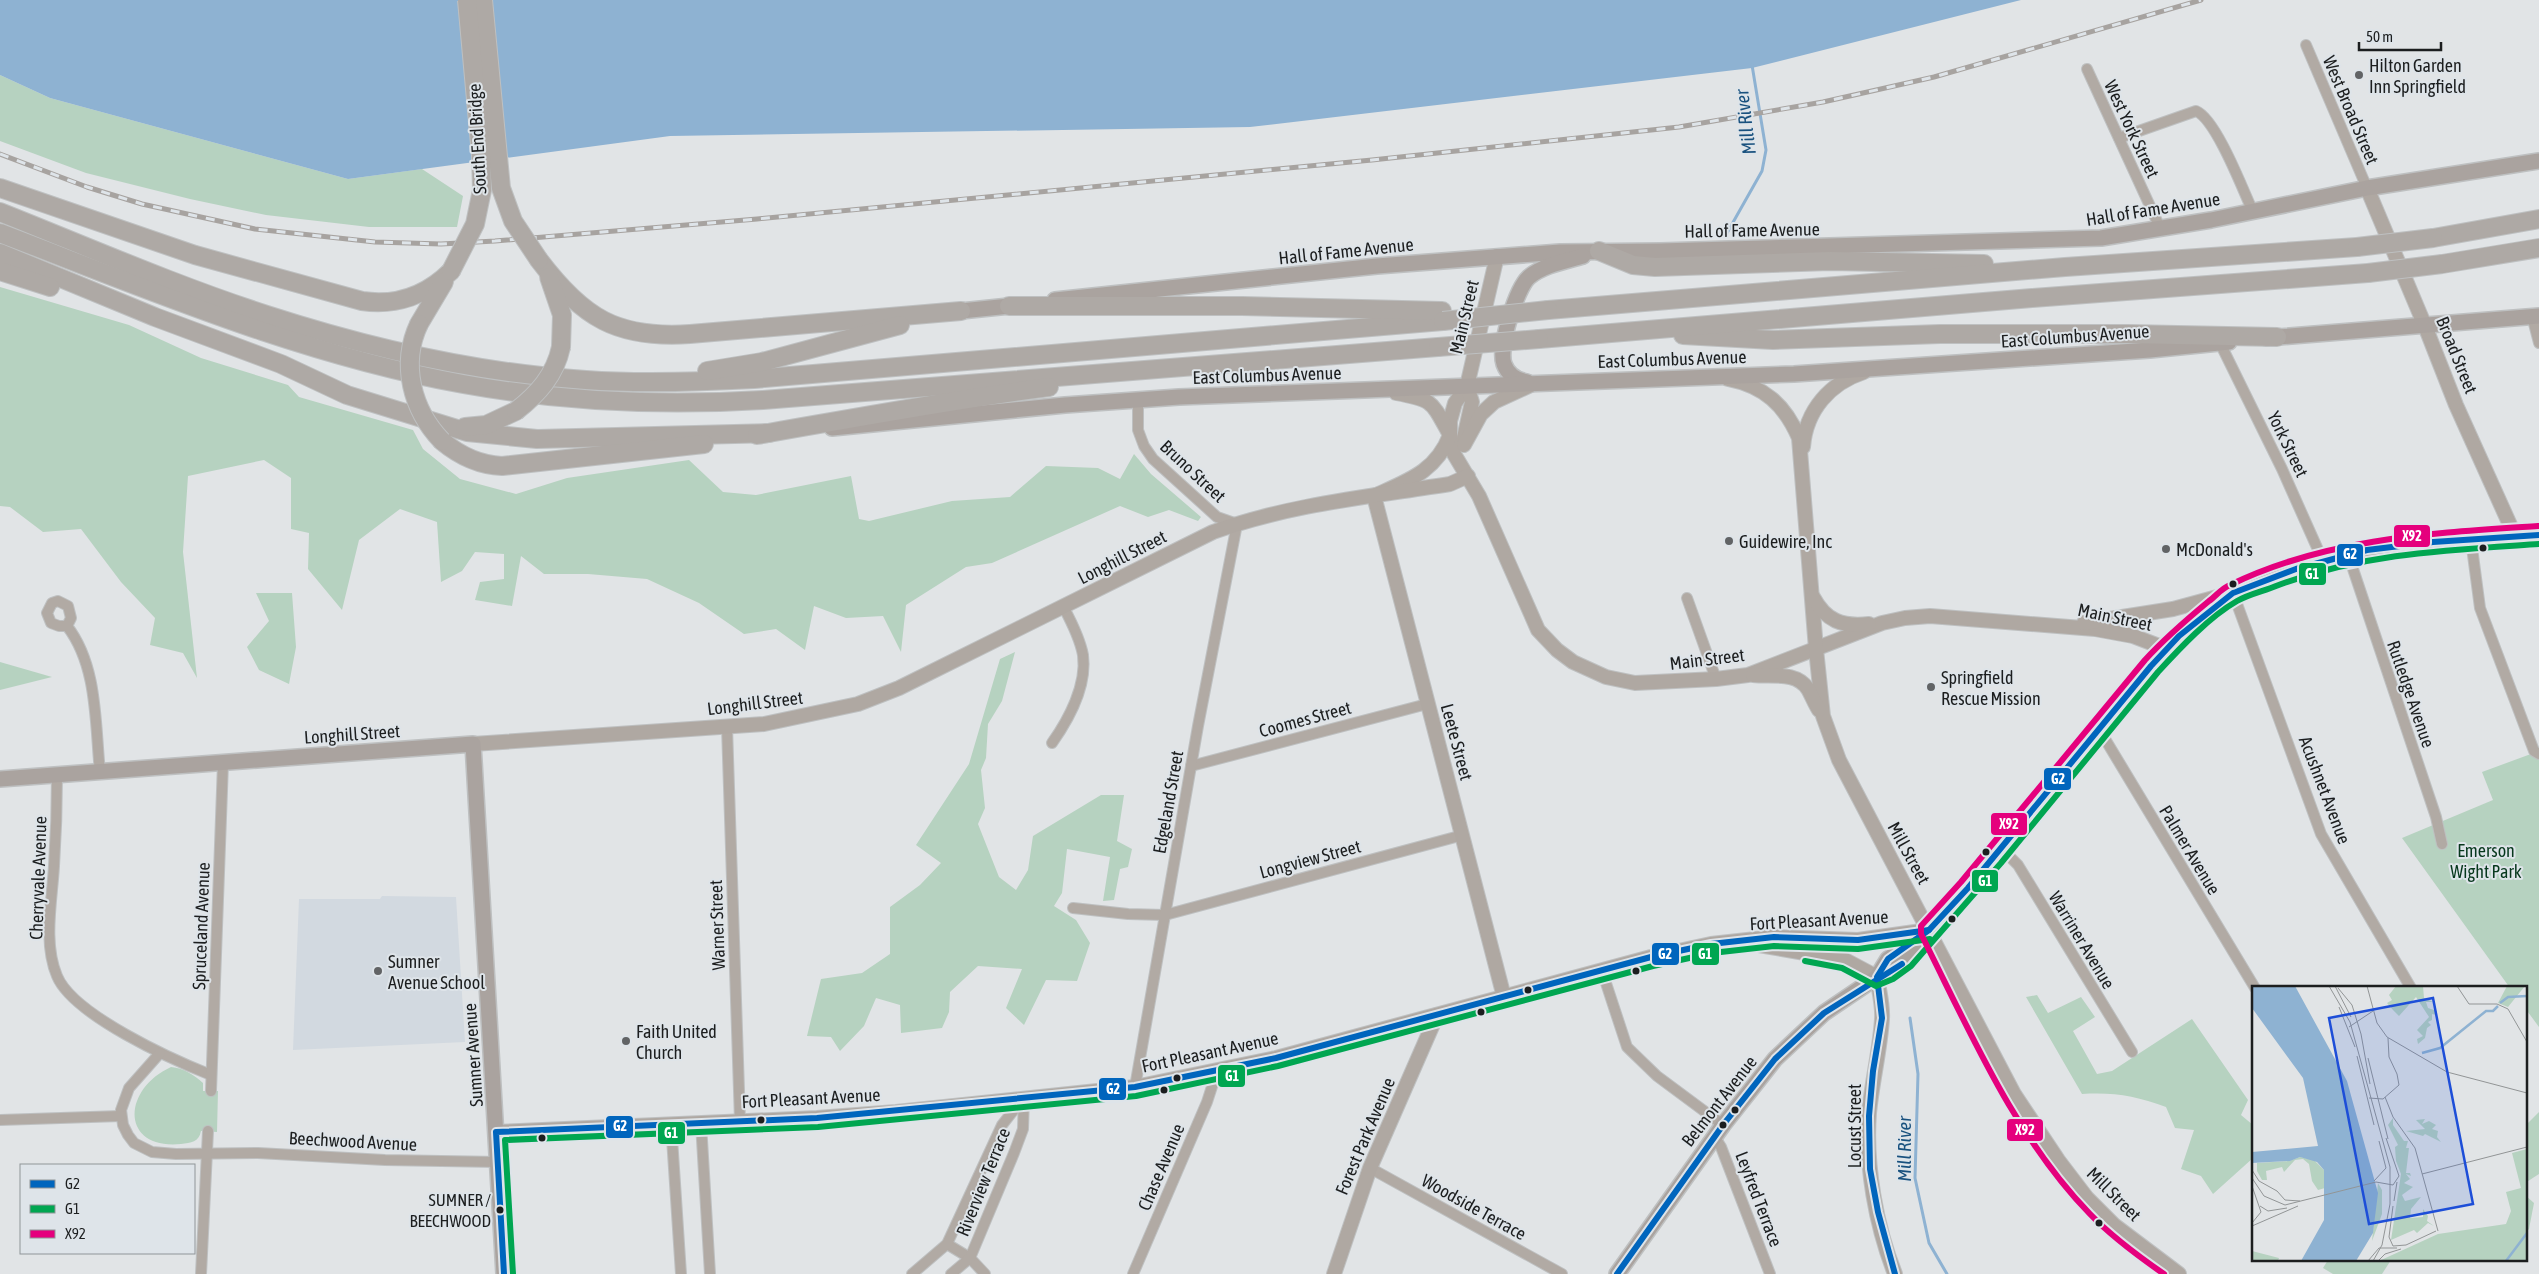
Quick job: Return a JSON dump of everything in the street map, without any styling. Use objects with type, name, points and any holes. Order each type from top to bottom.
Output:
[{"type":"highway","name":"South End Bridge","points":[[441,432],[420,410],[412,386],[410,354],[419,324],[451,271],[475,224],[482,190],[482,160],[467,0]]},
{"type":"highway","name":"South End Bridge","points":[[482,0],[501,188],[513,221],[541,263]]},
{"type":"highway","points":[[0,188],[195,255]]},
{"type":"highway","points":[[0,201],[126,239],[195,255],[344,297],[378,303],[414,296],[434,285],[451,271]]},
{"type":"highway","points":[[0,212],[207,294],[309,328],[455,362],[519,372],[583,380],[669,382],[754,379],[1444,316],[1548,310],[2064,267],[2357,247],[2432,238],[2539,219]]},
{"type":"highway","points":[[0,233],[213,314],[315,348],[441,380],[548,397],[634,403],[741,401],[1086,373],[1193,367],[2368,273],[2450,264],[2539,260]]},
{"type":"highway","points":[[2450,264],[2539,248]]},
{"type":"highway","points":[[1599,251],[1633,265],[1655,267],[1854,261],[2064,267]]},
{"type":"highway","points":[[0,254],[155,317],[281,364],[347,395],[441,432],[537,439],[769,433]]},
{"type":"highway","points":[[541,263],[582,306],[597,318],[624,330],[645,335],[690,334],[961,311]]},
{"type":"highway","points":[[441,432],[460,426],[486,425],[516,411],[536,394],[548,380],[557,364],[563,323],[560,306],[541,263]]},
{"type":"highway","points":[[0,271],[155,317]]},
{"type":"highway","points":[[1009,306],[1242,306],[1444,316]]},
{"type":"highway","points":[[583,380],[741,366],[961,311]]},
{"type":"highway","points":[[1623,332],[1773,340],[1940,334],[2119,334],[2277,337]]},
{"type":"highway","points":[[441,432],[462,455],[477,462],[510,466],[698,445],[805,428],[884,412],[1193,367]]},
{"type":"main road","name":"Hall of Fame Avenue","points":[[961,311],[1285,275],[1497,256],[1599,251],[2051,240],[2121,236],[2161,230],[2367,188],[2539,161]]},
{"type":"main road","points":[[1535,383],[1513,377],[1503,359],[1518,293],[1524,283],[1536,272],[1599,251]]},
{"type":"main road","name":"East Columbus Avenue","points":[[805,428],[860,427],[1044,407],[1138,400],[1371,389],[1715,377],[1875,368],[2150,350],[2277,337],[2535,316]]},
{"type":"main road","name":"Main Street","points":[[2166,649],[2233,593],[2323,560],[2348,554],[2433,542],[2539,535]]},
{"type":"main road","points":[[1878,977],[1888,959],[1929,930],[2001,848],[2166,649]]},
{"type":"main road","name":"Longhill Street","points":[[0,779],[474,744]]},
{"type":"main road","name":"Sumner Avenue","points":[[474,744],[504,1274]]},
{"type":"main road","name":"Belmont Avenue","points":[[1617,1274],[1718,1131],[1775,1059],[1801,1033],[1824,1014],[1878,977]]},
{"type":"street","name":"West Broad Street","points":[[2306,45],[2367,188]]},
{"type":"street","name":"West York Street","points":[[2087,69],[2161,230]]},
{"type":"street","points":[[2119,138],[2196,111],[2204,115],[2216,134],[2253,212]]},
{"type":"street","name":"Broad Street","points":[[2367,188],[2426,326],[2456,405],[2515,536]]},
{"type":"street","name":"Main Street","points":[[1497,256],[1467,386],[1455,403],[1450,435],[1454,454],[1479,496],[1534,623],[1557,650],[1582,667],[1618,681],[1652,684],[1716,680],[1748,674],[1882,623],[1905,618],[1930,616],[2058,624],[2124,634],[2166,649]]},
{"type":"street","points":[[2535,316],[2539,343]]},
{"type":"street","name":"York Street","points":[[2220,343],[2282,469],[2323,560]]},
{"type":"street","name":"Mill Street","points":[[1802,460],[1806,428],[1826,393],[1852,376],[1875,368]]},
{"type":"street","name":"Mill Street","points":[[1715,377],[1744,382],[1770,395],[1792,421],[1799,438],[1823,716],[1836,752],[1853,788],[1929,930],[1996,1063],[2014,1094],[2058,1160],[2087,1198],[2114,1225],[2179,1274]]},
{"type":"street","points":[[1464,445],[1481,414],[1494,402],[1535,383]]},
{"type":"street","name":"Main Street","points":[[1467,386],[1472,402],[1465,427],[1464,445],[1468,476]]},
{"type":"street","points":[[1371,389],[1424,398],[1436,410],[1450,435],[1444,450],[1415,478],[1374,496]]},
{"type":"street","name":"Bruno Street","points":[[1138,400],[1138,430],[1144,446],[1153,459],[1217,517],[1237,524]]},
{"type":"street","name":"Longhill Street","points":[[474,744],[779,722],[858,704],[899,688],[1064,608],[1200,538],[1237,524],[1312,504],[1450,484],[1468,476]]},
{"type":"street","name":"Leete Street","points":[[1374,496],[1504,997]]},
{"type":"street","name":"Edgeland Street","points":[[1135,1087],[1191,766],[1237,524]]},
{"type":"street","points":[[2471,540],[2480,608],[2534,751],[2539,754]]},
{"type":"street","name":"Rutledge Avenue","points":[[2348,554],[2436,818],[2442,844]]},
{"type":"street","name":"Main Street","points":[[2058,624],[2085,623],[2156,612],[2233,593]]},
{"type":"street","name":"Acushnet Avenue","points":[[2233,593],[2321,834],[2410,986]]},
{"type":"street","points":[[1811,594],[1822,612],[1836,622],[1858,625],[1882,623]]},
{"type":"street","points":[[1687,598],[1716,680]]},
{"type":"street","points":[[1052,743],[1073,704],[1083,665],[1080,644],[1064,608]]},
{"type":"street","points":[[67,626],[81,650],[90,680],[100,772]]},
{"type":"street","points":[[1748,674],[1786,676],[1797,679],[1810,691],[1823,716]]},
{"type":"street","name":"Coomes Street","points":[[1191,766],[1427,704]]},
{"type":"street","name":"Warner Street","points":[[728,727],[740,1121]]},
{"type":"street","name":"Palmer Avenue","points":[[2099,729],[2254,986]]},
{"type":"street","name":"Spruceland Avenue","points":[[211,1091],[223,762]]},
{"type":"street","name":"Cherryvale Avenue","points":[[57,775],[50,936],[57,976],[69,994],[84,1007],[160,1053],[211,1075]]},
{"type":"street","name":"Longview Street","points":[[1072,908],[1128,914],[1165,915],[1463,835]]},
{"type":"street","name":"Warriner Avenue","points":[[2001,848],[2018,865],[2132,1052]]},
{"type":"street","name":"Fort Pleasant Avenue","points":[[496,1132],[896,1112],[1024,1097],[1135,1087],[1217,1071],[1437,1015],[1651,957],[1711,944],[1774,937],[1858,940],[1929,930]]},
{"type":"street","name":"Fort Pleasant Avenue","points":[[1740,942],[1845,960],[1878,977]]},
{"type":"street","points":[[1602,971],[1627,1047],[1718,1131]]},
{"type":"street","name":"Locust Street","points":[[1878,977],[1882,1018],[1869,1116],[1870,1169],[1878,1212],[1895,1274]]},
{"type":"street","name":"Forest Park Avenue","points":[[1334,1274],[1370,1168],[1437,1015]]},
{"type":"street","points":[[0,1120],[121,1116],[122,1103],[129,1088],[160,1053]]},
{"type":"street","name":"Chase Avenue","points":[[1134,1274],[1207,1102],[1217,1071]]},
{"type":"street","name":"Riverview Terrace","points":[[912,1274],[947,1244],[1002,1125],[1024,1097]]},
{"type":"street","name":"Riverview Terrace","points":[[951,1274],[970,1258],[1023,1129],[1024,1097]]},
{"type":"street","name":"Beechwood Avenue","points":[[121,1116],[128,1135],[134,1143],[146,1150],[168,1154],[285,1154],[386,1160],[498,1162]]},
{"type":"street","points":[[671,1123],[681,1274]]},
{"type":"street","points":[[701,1123],[710,1274]]},
{"type":"street","points":[[201,1274],[208,1131]]},
{"type":"street","name":"Leyfred Terrace","points":[[1718,1131],[1721,1147],[1770,1274]]},
{"type":"street","name":"Woodside Terrace","points":[[1370,1168],[1562,1274]]},
{"type":"street","points":[[947,1244],[970,1258],[984,1274]]},
{"type":"shaded area","name":"Sumner Avenue School","points":[[382,896],[456,897],[465,1042],[293,1050],[299,899],[380,899]]},
{"type":"green space","points":[[0,75],[50,98],[348,179],[422,169],[463,196],[457,227],[369,227],[266,215],[190,199],[86,173],[0,141]]},
{"type":"green space","points":[[0,287],[129,325],[201,358],[288,385],[299,397],[413,430],[423,449],[460,479],[516,494],[567,478],[689,460],[723,492],[756,495],[851,476],[859,519],[869,521],[952,501],[1010,497],[1046,466],[1098,468],[1120,479],[1134,454],[1151,474],[1201,517],[1198,521],[1169,510],[1148,517],[1120,506],[992,563],[966,567],[906,605],[901,652],[883,616],[846,618],[814,606],[805,650],[776,629],[744,634],[699,603],[647,579],[588,574],[544,574],[521,556],[512,606],[475,600],[480,582],[504,579],[504,554],[475,552],[462,571],[441,582],[437,522],[400,509],[359,540],[342,610],[308,569],[309,533],[291,529],[291,478],[264,460],[188,476],[183,552],[197,678],[183,653],[150,645],[155,618],[121,582],[81,529],[43,532],[10,507],[0,506]]},
{"type":"green space","points":[[256,593],[292,593],[296,647],[289,684],[259,670],[247,647],[269,621]]},
{"type":"green space","points":[[1015,652],[1002,701],[988,724],[986,758],[981,770],[985,808],[978,824],[999,877],[1016,890],[1028,870],[1033,836],[1101,795],[1124,795],[1117,841],[1132,849],[1128,867],[1120,869],[1114,900],[1103,901],[1110,857],[1067,849],[1062,893],[1054,906],[1076,920],[1090,943],[1077,981],[1046,980],[1024,1025],[1006,1008],[1022,969],[978,966],[950,992],[949,1012],[942,1028],[901,1033],[900,1005],[876,998],[864,1026],[840,1051],[831,1037],[807,1036],[821,979],[862,973],[890,954],[890,907],[920,885],[941,863],[916,845],[969,764],[1000,659]]},
{"type":"green space","points":[[0,662],[52,677],[0,690]]},
{"type":"green space","name":"Emerson Wight Park","points":[[2539,751],[2539,1027],[2526,1009],[2526,986],[2509,986],[2402,838],[2493,800],[2482,772]]},
{"type":"green space","points":[[2037,995],[2048,1013],[2081,997],[2095,1017],[2073,1031],[2097,1074],[2112,1071],[2192,1019],[2248,1100],[2241,1115],[2252,1124],[2252,1159],[2213,1194],[2201,1176],[2181,1169],[2194,1130],[2175,1128],[2166,1107],[2145,1100],[2104,1094],[2082,1094],[2026,997]]},
{"type":"green space","points":[[171,1067],[184,1070],[196,1077],[203,1083],[203,1091],[218,1091],[217,1132],[201,1131],[196,1140],[188,1143],[161,1143],[147,1138],[138,1128],[135,1116],[136,1103],[143,1090],[155,1077]]},
{"type":"green space","points":[[2539,1112],[2539,1174],[2526,1182],[2526,1125]]},
{"type":"green space","points":[[2526,1196],[2534,1203],[2529,1229],[2526,1232]]},
{"type":"green space","points":[[2327,1262],[2390,1262],[2382,1274],[2333,1274],[2323,1268]]},
{"type":"water","points":[[0,0],[2021,0],[1752,68],[1250,127],[670,136],[348,179],[50,98],[0,75]]},
{"type":"waterway","name":"Mill River","points":[[1727,233],[1762,171],[1766,150],[1752,65]]},
{"type":"waterway","name":"Mill River","points":[[1910,1018],[1918,1074],[1915,1178],[1929,1243],[1947,1274]]},
{"type":"railway","points":[[0,154],[87,187],[142,204],[255,229],[375,242],[441,244],[495,241],[757,219],[1372,160],[1679,127],[1823,102],[1934,77],[2201,0]]},
{"type":"transit line","name":"X92","points":[[2164,1274],[2107,1231],[2063,1183],[2038,1151],[1995,1080],[1976,1044],[1921,934],[1921,926],[1961,882],[2145,660],[2176,629],[2224,588],[2267,569],[2304,557],[2381,540],[2420,535],[2538,526]]},
{"type":"transit line","name":"G2","points":[[1895,1274],[1878,1212],[1870,1169],[1869,1116],[1873,1071],[1882,1018],[1877,977],[1888,959],[1929,930],[1968,888],[2151,666],[2179,636],[2233,593],[2296,569],[2367,550],[2433,542],[2539,535]]},
{"type":"transit line","name":"G1","points":[[1805,961],[1842,968],[1876,986],[1893,979],[1911,966],[2001,863],[2158,672],[2185,643],[2216,615],[2237,601],[2251,594],[2341,566],[2439,551],[2539,544]]},
{"type":"transit line","name":"G2","points":[[504,1274],[496,1132],[817,1118],[1135,1087],[1276,1058],[1651,957],[1711,944],[1774,937],[1858,940],[1929,930]]},
{"type":"transit line","name":"G1","points":[[513,1274],[505,1140],[818,1127],[1136,1096],[1278,1066],[1653,966],[1712,953],[1774,946],[1858,949],[1930,939]]},
{"type":"transit line","name":"G2","points":[[1617,1274],[1723,1125],[1775,1059],[1824,1013],[1902,964]]},
{"type":"place","name":"Hilton Garden Inn Springfield","points":[[2359,75]]},
{"type":"place","name":"Guidewire, Inc","points":[[1729,541]]},
{"type":"place","name":"McDonald's","points":[[2166,549]]},
{"type":"place","name":"Springfield Rescue Mission","points":[[1931,687]]},
{"type":"place","name":"Sumner Avenue School","points":[[378,971]]},
{"type":"place","name":"Faith United Church","points":[[626,1041]]},
{"type":"place","name":"SUMNER / BEECHWOOD","points":[[500,1210]]}]
